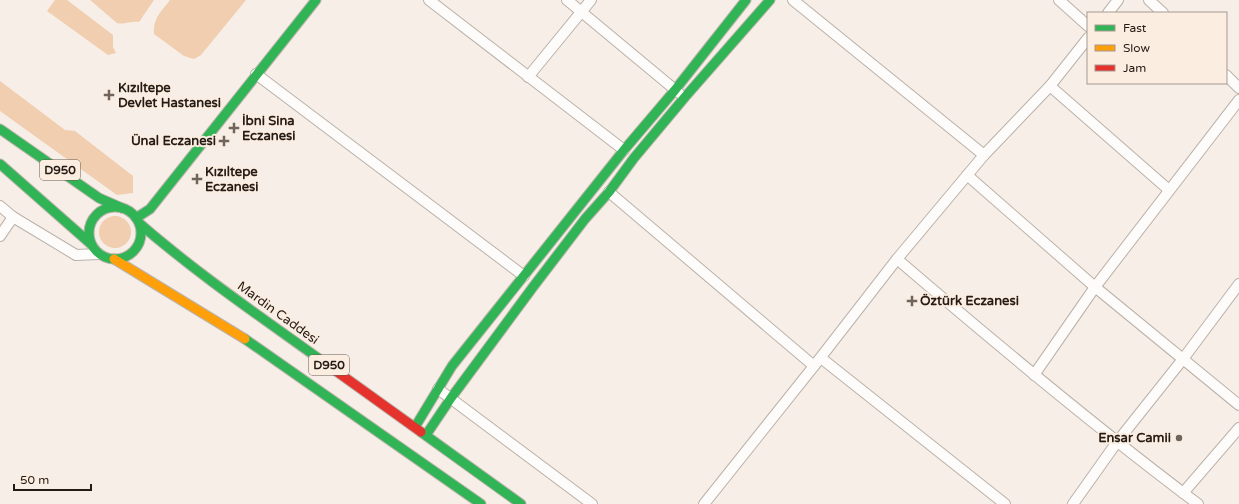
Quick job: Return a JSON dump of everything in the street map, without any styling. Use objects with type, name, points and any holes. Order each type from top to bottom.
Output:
[{"type":"main road","points":[[122,208],[113,207],[105,209],[97,214],[92,220],[89,229],[91,244],[99,254],[106,258],[121,259],[129,256],[135,251],[141,236],[141,228],[138,220],[150,209],[316,0]]},
{"type":"main road","points":[[415,427],[452,366],[746,0]]},
{"type":"main road","points":[[426,435],[451,398],[585,219],[609,192],[634,158],[685,97],[770,0]]},
{"type":"main road","name":"Mardin Caddesi","points":[[0,129],[99,198],[130,211],[162,242],[210,280],[521,504]]},
{"type":"main road","name":"D950","points":[[0,164],[91,244]]},
{"type":"main road","name":"D950","points":[[114,259],[238,334],[481,504]]},
{"type":"street","points":[[429,0],[624,150]]},
{"type":"street","points":[[567,0],[685,97]]},
{"type":"street","points":[[528,77],[591,0]]},
{"type":"street","points":[[793,0],[984,155]]},
{"type":"street","points":[[1059,0],[1087,25]]},
{"type":"street","points":[[1109,12],[1118,0]]},
{"type":"street","points":[[1150,0],[1162,12]]},
{"type":"street","points":[[704,504],[821,358],[897,259],[984,155],[1050,86],[1087,39]]},
{"type":"street","points":[[256,74],[524,276]]},
{"type":"street","points":[[1227,76],[1239,88]]},
{"type":"street","points":[[1050,86],[1169,190]]},
{"type":"street","points":[[1034,375],[1095,287],[1239,100]]},
{"type":"street","points":[[967,175],[1095,287],[1239,405]]},
{"type":"street","points":[[609,192],[814,366]]},
{"type":"street","points":[[0,206],[13,217],[76,255],[99,254]]},
{"type":"street","points":[[0,236],[13,217]]},
{"type":"street","points":[[897,259],[1034,375],[1117,442],[1198,504]]},
{"type":"street","points":[[1073,504],[1117,442],[1183,359],[1239,284]]},
{"type":"street","points":[[821,358],[1005,504]]},
{"type":"street","points":[[438,389],[592,504]]},
{"type":"street","points":[[1182,493],[1239,428]]},
{"type":"shaded area","points":[[55,0],[67,0],[113,35],[113,47],[116,53],[108,55],[47,11]]},
{"type":"shaded area","points":[[90,0],[154,0],[139,22],[122,24],[117,23]]},
{"type":"shaded area","points":[[170,0],[246,0],[201,55],[194,59],[184,56],[154,34],[156,19]]},
{"type":"shaded area","points":[[0,81],[65,130],[75,131],[133,176],[133,193],[117,195],[0,111]]},
{"type":"shaded area","points":[[115,216],[126,221],[131,232],[126,243],[115,248],[104,243],[99,232],[104,221]]},
{"type":"traffic: fast","points":[[136,218],[150,209],[316,0]]},
{"type":"traffic: fast","points":[[415,427],[452,366],[746,0]]},
{"type":"traffic: fast","points":[[426,435],[451,398],[585,219],[609,192],[634,158],[685,97],[770,0]]},
{"type":"traffic: fast","points":[[0,129],[99,198],[122,208]]},
{"type":"traffic: fast","points":[[0,164],[91,244]]},
{"type":"traffic: fast","points":[[110,207],[120,207],[129,211],[137,219],[141,228],[141,233],[141,238],[137,247],[129,255],[120,259],[110,259],[101,255],[93,247],[89,238],[89,228],[93,219],[101,211],[110,207]]},
{"type":"traffic: fast","points":[[139,223],[211,281],[336,371]]},
{"type":"traffic: fast","points":[[245,339],[481,504]]},
{"type":"traffic: fast","points":[[421,432],[521,504]]},
{"type":"traffic: slow","points":[[114,259],[245,339]]},
{"type":"traffic: jam","points":[[336,371],[421,432]]},
{"type":"place","name":"Kızıltepe Devlet Hastanesi","points":[[109,95]]},
{"type":"place","name":"İbni Sina Eczanesi","points":[[234,128]]},
{"type":"place","name":"Ünal Eczanesi","points":[[224,141]]},
{"type":"place","name":"Kızıltepe Eczanesi","points":[[197,179]]},
{"type":"place","name":"Öztürk Eczanesi","points":[[912,301]]},
{"type":"place","name":"Ensar Camii","points":[[1179,438]]}]
